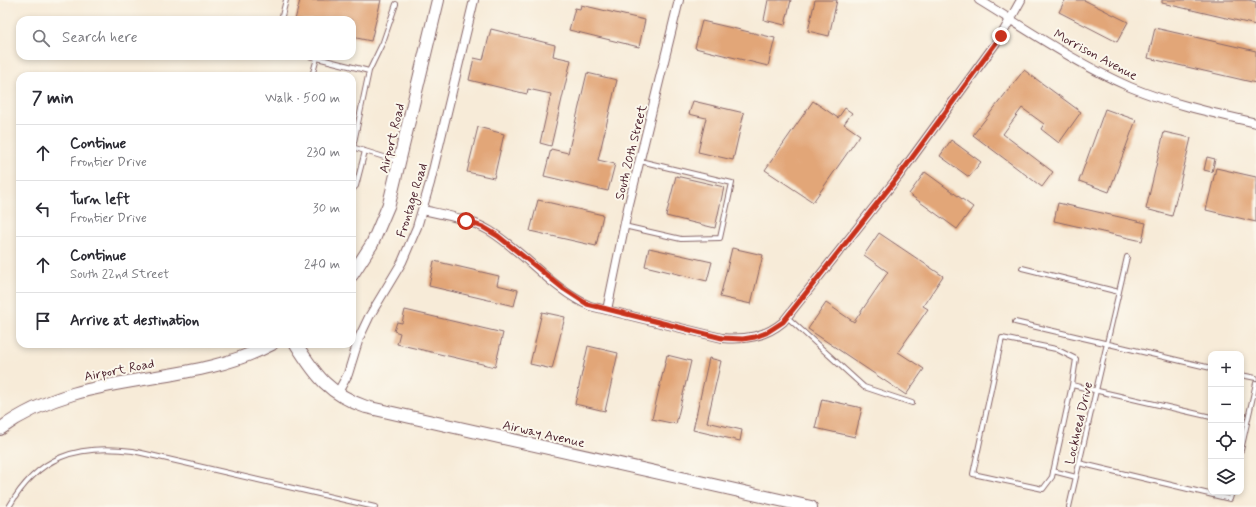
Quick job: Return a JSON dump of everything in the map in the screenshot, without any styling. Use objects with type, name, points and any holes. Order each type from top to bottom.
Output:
[{"type":"main road","name":"Airport Road","points":[[356,269],[372,244],[390,200],[438,0]]},
{"type":"main road","name":"Airport Road","points":[[0,428],[35,407],[72,393],[220,364],[244,357],[263,348]]},
{"type":"main road","name":"Airway Avenue","points":[[299,348],[317,376],[338,394],[354,402],[382,411],[811,507]]},
{"type":"street","name":"Frontage Road","points":[[338,394],[348,374],[365,324],[406,253],[423,210],[474,0]]},
{"type":"street","name":"South 20th Street","points":[[607,310],[624,226],[679,0]]},
{"type":"street","name":"Morrison Avenue","points":[[979,0],[1089,67],[1128,86],[1185,106],[1256,123]]},
{"type":"street","points":[[423,210],[483,227],[498,236],[573,296],[587,304],[732,339],[755,337],[777,327],[797,305],[898,177],[1001,36],[1021,0]]},
{"type":"lane","points":[[282,16],[286,0]]},
{"type":"lane","points":[[356,129],[369,71],[383,42],[396,4]]},
{"type":"lane","points":[[313,72],[316,60]]},
{"type":"lane","points":[[325,60],[369,71]]},
{"type":"lane","points":[[356,148],[378,156],[399,161]]},
{"type":"lane","points":[[356,186],[365,150]]},
{"type":"lane","points":[[624,226],[681,239],[720,238],[732,183],[640,161]]},
{"type":"lane","name":"Lockheed Drive","points":[[1069,507],[1127,257]]},
{"type":"lane","points":[[1022,268],[1119,292]]},
{"type":"lane","points":[[787,317],[864,387],[912,403]]},
{"type":"lane","points":[[1015,322],[1208,367]]},
{"type":"lane","points":[[1002,338],[1056,349],[1076,359],[1072,385],[1052,477],[1043,489],[973,474],[1002,338]]},
{"type":"lane","points":[[1244,376],[1256,378]]},
{"type":"lane","points":[[1244,436],[1256,384]]},
{"type":"lane","points":[[1072,385],[1208,416]]},
{"type":"lane","points":[[9,507],[20,488],[40,469],[61,456],[85,450],[110,448],[133,451],[375,507]]},
{"type":"lane","points":[[1079,463],[1208,495]]},
{"type":"lane","points":[[1053,471],[1076,477]]},
{"type":"lane","points":[[1210,495],[1230,500],[1231,495]]},
{"type":"building","points":[[300,0],[381,0],[371,41],[356,38],[356,16],[296,16]]},
{"type":"building","points":[[768,0],[791,0],[785,25],[764,20]]},
{"type":"building","points":[[815,0],[837,0],[829,36],[808,31]]},
{"type":"building","points":[[1065,0],[1084,0],[1128,22],[1117,42],[1059,12]]},
{"type":"building","points":[[1162,0],[1249,0],[1256,2],[1256,25],[1162,3]]},
{"type":"building","points":[[581,5],[645,20],[639,47],[569,30],[575,8],[580,9]]},
{"type":"building","points":[[702,21],[775,38],[768,66],[695,48]]},
{"type":"building","points":[[1155,28],[1256,51],[1256,83],[1148,58]]},
{"type":"building","points":[[491,29],[555,45],[553,56],[571,60],[551,146],[540,143],[551,94],[528,89],[527,94],[469,80],[474,58],[483,60]]},
{"type":"building","points":[[1024,70],[1081,112],[1059,143],[1041,129],[1044,124],[1022,108],[1003,134],[1053,172],[1042,187],[973,135]]},
{"type":"building","points":[[587,73],[617,80],[598,160],[615,164],[608,191],[544,176],[551,149],[568,153]]},
{"type":"building","points":[[693,101],[744,113],[733,160],[698,152],[706,118],[689,114]]},
{"type":"building","points":[[813,101],[838,118],[845,108],[852,113],[844,124],[860,135],[813,202],[765,170]]},
{"type":"building","points":[[1105,109],[1136,120],[1109,192],[1079,181]]},
{"type":"building","points":[[478,127],[504,134],[494,178],[467,172]]},
{"type":"building","points":[[1164,132],[1191,138],[1172,216],[1146,209]]},
{"type":"building","points":[[951,140],[981,162],[969,177],[940,156]]},
{"type":"building","points":[[1207,157],[1215,159],[1212,172],[1204,170]]},
{"type":"building","points":[[1216,168],[1256,177],[1256,222],[1206,210]]},
{"type":"building","points":[[925,172],[973,207],[957,229],[909,194]]},
{"type":"building","points":[[676,176],[724,187],[715,228],[666,216]]},
{"type":"building","points":[[538,200],[603,215],[596,246],[530,231]]},
{"type":"building","points":[[1058,203],[1146,223],[1142,241],[1054,221]]},
{"type":"building","points":[[879,233],[943,276],[923,306],[928,309],[898,352],[924,369],[906,395],[808,329],[826,303],[854,322],[888,272],[864,255]]},
{"type":"building","points":[[649,248],[712,262],[707,281],[645,266]]},
{"type":"building","points":[[732,248],[763,255],[751,304],[720,297]]},
{"type":"building","points":[[434,261],[499,276],[497,285],[518,290],[514,306],[429,286]]},
{"type":"building","points":[[405,310],[503,333],[495,367],[397,344],[400,333],[394,331],[397,322],[402,323]]},
{"type":"building","points":[[542,312],[565,317],[552,369],[530,364]]},
{"type":"building","points":[[588,346],[618,353],[605,411],[575,404]]},
{"type":"building","points":[[667,355],[691,361],[676,424],[652,419]]},
{"type":"building","points":[[709,358],[721,361],[707,422],[742,430],[740,441],[693,430]]},
{"type":"building","points":[[822,399],[862,408],[855,437],[815,428]]},
{"type":"route","points":[[466,221],[479,225],[498,236],[564,289],[590,306],[722,338],[743,339],[755,337],[766,333],[783,322],[898,177],[1001,36]]}]
